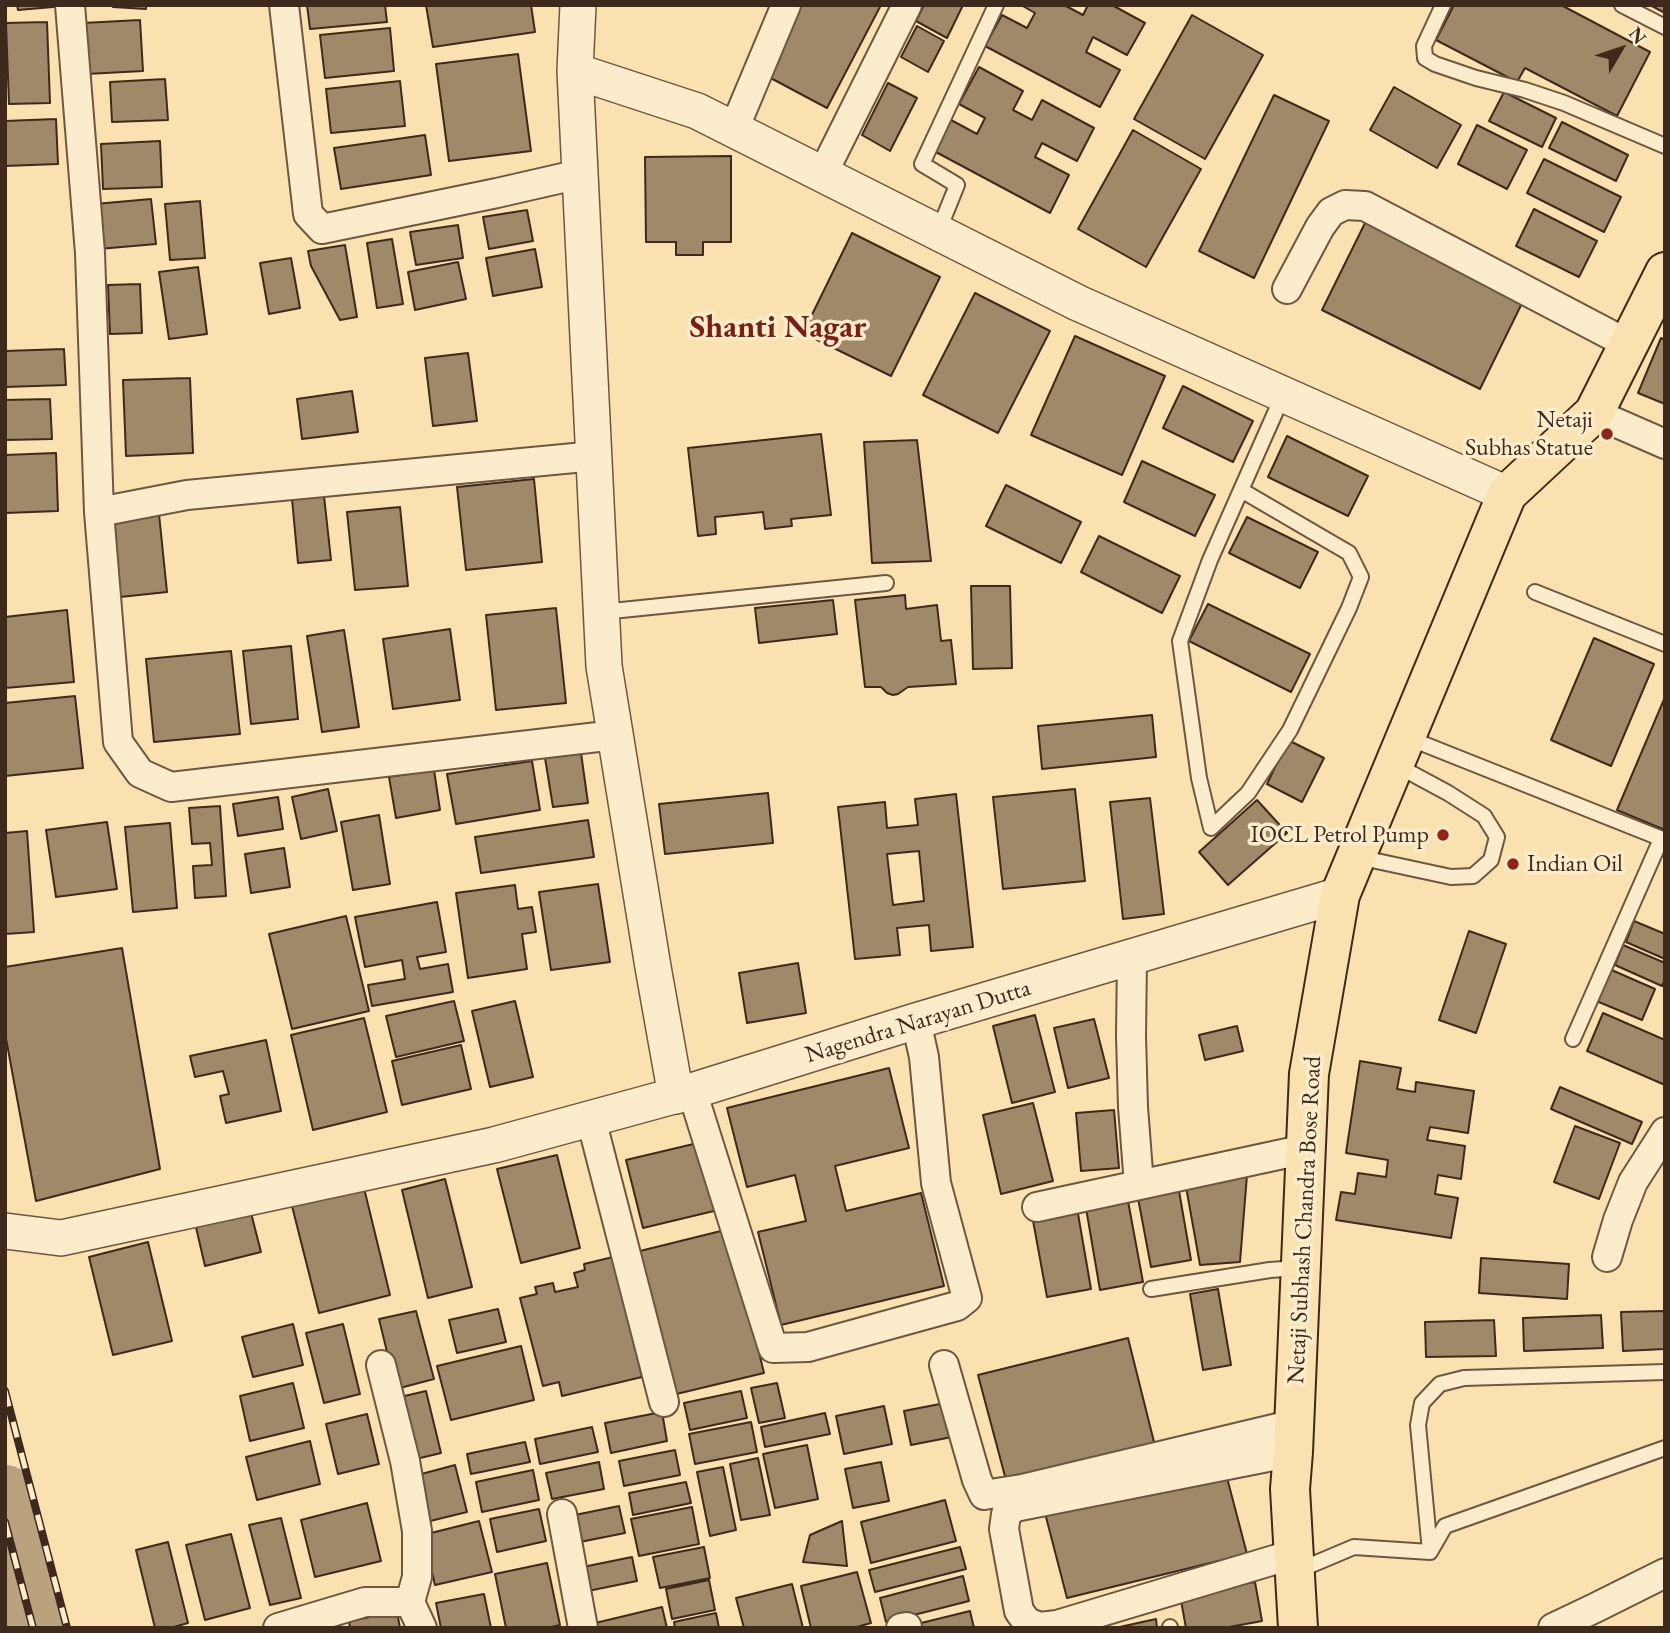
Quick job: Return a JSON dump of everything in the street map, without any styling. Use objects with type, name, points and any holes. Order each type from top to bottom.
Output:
[{"type":"main road","name":"Netaji Subhash Chandra Bose Road","points":[[1298,1628],[1290,1489],[1309,1074],[1340,895],[1507,494],[1594,413],[1665,272]]},
{"type":"street","points":[[70,5],[90,253],[99,512],[118,742],[140,773],[171,787],[615,735]]},
{"type":"street","points":[[284,5],[308,214],[322,229],[580,174]]},
{"type":"street","points":[[578,5],[575,71],[604,666],[653,967],[684,1094],[773,1348],[808,1347],[957,1306],[967,1298],[936,1183],[924,1057],[916,1021]]},
{"type":"street","points":[[734,129],[786,5]]},
{"type":"street","points":[[822,174],[907,5]]},
{"type":"street","points":[[575,71],[697,111],[1078,303],[1507,494]]},
{"type":"street","points":[[1287,289],[1320,227],[1331,212],[1345,205],[1365,206],[1628,344]]},
{"type":"street","points":[[1594,413],[1665,443]]},
{"type":"street","points":[[99,512],[187,495],[595,456]]},
{"type":"street","name":"Nagendra Narayan Dutta","points":[[5,1231],[61,1238],[494,1145],[684,1094],[916,1021],[1340,895]]},
{"type":"street","points":[[1132,957],[1132,1072],[1139,1185]]},
{"type":"street","points":[[591,1119],[664,1402]]},
{"type":"street","points":[[1607,1257],[1633,1182],[1665,1132]]},
{"type":"street","points":[[1037,1207],[1306,1149]]},
{"type":"street","points":[[381,1364],[405,1461],[417,1531],[417,1577],[410,1602],[422,1628]]},
{"type":"street","points":[[944,1365],[977,1480],[984,1495],[1294,1438]]},
{"type":"street","points":[[1294,1438],[1015,1507],[1006,1514],[1004,1529],[1019,1611],[1027,1622],[1040,1627],[1057,1625],[1294,1563]]},
{"type":"street","points":[[562,1514],[583,1628]]},
{"type":"street","points":[[1553,1628],[1665,1573]]},
{"type":"street","points":[[278,1628],[365,1602],[410,1602]]},
{"type":"street","points":[[901,1628],[907,1628]]},
{"type":"lane","points":[[938,232],[957,185],[922,164],[996,5]]},
{"type":"lane","points":[[1443,5],[1424,46],[1425,58],[1476,78],[1564,103],[1665,146]]},
{"type":"lane","points":[[1622,5],[1665,27]]},
{"type":"lane","points":[[1241,490],[1349,553],[1361,577],[1349,608],[1290,730],[1248,793],[1211,828],[1199,778],[1180,641],[1210,560],[1283,394]]},
{"type":"lane","points":[[602,612],[886,583]]},
{"type":"lane","points":[[1535,593],[1665,644]]},
{"type":"lane","points":[[1400,751],[1663,840],[1573,1039]]},
{"type":"lane","points":[[1356,856],[1451,877],[1473,876],[1491,860],[1497,837],[1484,816],[1448,793],[1400,751]]},
{"type":"lane","points":[[1151,1289],[1270,1270],[1300,1268]]},
{"type":"lane","points":[[1430,1552],[1418,1425],[1422,1403],[1440,1384],[1464,1378],[1665,1372]]},
{"type":"lane","points":[[1430,1552],[1445,1525],[1665,1448]]},
{"type":"lane","points":[[1294,1563],[1354,1547],[1430,1552]]},
{"type":"building","points":[[17,5],[65,5],[65,6],[18,10]]},
{"type":"building","points":[[146,5],[146,9],[113,7]]},
{"type":"building","points":[[307,5],[385,5],[387,22],[310,29]]},
{"type":"building","points":[[426,5],[531,5],[535,32],[433,47]]},
{"type":"building","points":[[801,5],[881,5],[827,108],[765,75]]},
{"type":"building","points":[[924,5],[963,5],[947,38],[916,21]]},
{"type":"building","points":[[1021,5],[1064,5],[1083,15],[1088,5],[1112,5],[1145,23],[1127,55],[1093,37],[1086,52],[1120,70],[1100,107],[985,46],[1002,15],[1027,28],[1035,13]]},
{"type":"building","points":[[1454,5],[1561,5],[1650,52],[1617,116],[1525,68],[1517,82],[1436,40]]},
{"type":"building","points":[[1650,5],[1665,5],[1665,13]]},
{"type":"building","points":[[1192,15],[1263,55],[1205,159],[1134,119]]},
{"type":"building","points":[[140,20],[143,71],[86,74],[83,23]]},
{"type":"building","points":[[47,22],[50,103],[9,104],[6,23]]},
{"type":"building","points":[[917,26],[944,41],[928,72],[901,57]]},
{"type":"building","points":[[390,28],[394,71],[325,78],[320,35]]},
{"type":"building","points":[[518,54],[531,151],[449,161],[436,64]]},
{"type":"building","points":[[979,67],[1023,91],[1013,110],[1032,120],[1042,100],[1094,128],[1077,161],[1042,143],[1035,157],[1069,175],[1050,213],[934,151],[951,120],[977,134],[985,118],[959,104]]},
{"type":"building","points":[[165,79],[168,120],[112,122],[110,82]]},
{"type":"building","points":[[400,81],[405,126],[331,133],[326,89]]},
{"type":"building","points":[[888,83],[917,98],[890,151],[862,135]]},
{"type":"building","points":[[1394,87],[1461,125],[1437,168],[1370,130]]},
{"type":"building","points":[[1504,92],[1556,118],[1542,147],[1489,121]]},
{"type":"building","points":[[1274,95],[1329,121],[1254,278],[1199,251]]},
{"type":"building","points":[[56,119],[58,164],[5,166],[5,121]]},
{"type":"building","points":[[1562,122],[1628,155],[1616,181],[1549,148]]},
{"type":"building","points":[[1477,125],[1527,150],[1507,189],[1458,164]]},
{"type":"building","points":[[1133,130],[1201,169],[1146,267],[1078,229]]},
{"type":"building","points":[[425,135],[431,175],[341,189],[334,148]]},
{"type":"building","points":[[160,141],[162,187],[103,189],[101,144]]},
{"type":"building","points":[[731,156],[731,242],[703,242],[703,255],[676,255],[676,242],[646,242],[645,157]]},
{"type":"building","points":[[1544,159],[1621,197],[1604,232],[1527,193]]},
{"type":"building","points":[[151,199],[156,244],[99,249],[95,204]]},
{"type":"building","points":[[200,201],[205,258],[170,260],[165,204]]},
{"type":"building","points":[[1534,209],[1597,241],[1579,277],[1516,246]]},
{"type":"building","points":[[527,210],[533,241],[489,249],[483,217]]},
{"type":"building","points":[[1367,219],[1525,297],[1480,389],[1322,310]]},
{"type":"building","points":[[458,225],[463,258],[416,265],[410,232]]},
{"type":"building","points":[[852,233],[940,277],[891,376],[803,333]]},
{"type":"building","points":[[392,239],[403,304],[377,308],[367,243]]},
{"type":"building","points":[[345,245],[357,317],[340,320],[311,266],[308,251]]},
{"type":"building","points":[[535,249],[542,287],[493,296],[486,258]]},
{"type":"building","points":[[291,258],[300,308],[269,314],[260,263]]},
{"type":"building","points":[[458,262],[466,299],[415,310],[408,272]]},
{"type":"building","points":[[198,267],[207,334],[169,339],[159,272]]},
{"type":"building","points":[[140,284],[142,333],[110,334],[108,285]]},
{"type":"building","points":[[975,293],[1050,331],[998,433],[923,395]]},
{"type":"building","points":[[1075,336],[1165,376],[1122,475],[1031,435]]},
{"type":"building","points":[[1661,338],[1665,340],[1665,404],[1638,393]]},
{"type":"building","points":[[64,349],[66,385],[5,387],[5,351]]},
{"type":"building","points":[[468,353],[477,421],[433,426],[425,358]]},
{"type":"building","points":[[190,378],[193,453],[126,456],[123,380]]},
{"type":"building","points":[[1183,386],[1253,421],[1233,462],[1163,428]]},
{"type":"building","points":[[352,391],[358,432],[302,439],[297,399]]},
{"type":"building","points":[[50,399],[52,439],[5,440],[5,400]]},
{"type":"building","points":[[821,434],[831,515],[791,519],[792,526],[765,529],[763,512],[715,517],[716,534],[698,536],[688,448]]},
{"type":"building","points":[[1287,436],[1368,476],[1348,516],[1268,477]]},
{"type":"building","points":[[917,440],[931,561],[872,563],[864,442]]},
{"type":"building","points":[[56,453],[58,511],[5,513],[5,455]]},
{"type":"building","points":[[1142,461],[1215,495],[1195,536],[1124,502]]},
{"type":"building","points":[[534,479],[542,562],[466,570],[457,487]]},
{"type":"building","points":[[1006,485],[1081,522],[1061,563],[986,526]]},
{"type":"building","points":[[324,496],[331,560],[298,563],[292,499]]},
{"type":"building","points":[[400,507],[408,586],[355,590],[347,512]]},
{"type":"building","points":[[159,514],[167,592],[111,598],[104,519]]},
{"type":"building","points":[[1247,517],[1318,552],[1300,588],[1229,553]]},
{"type":"building","points":[[1099,536],[1180,576],[1162,613],[1081,572]]},
{"type":"building","points":[[971,586],[1010,586],[1012,668],[973,669]]},
{"type":"building","points":[[905,595],[906,609],[937,605],[941,641],[951,640],[956,684],[908,687],[893,695],[881,687],[865,687],[855,600]]},
{"type":"building","points":[[833,600],[837,634],[759,643],[755,608]]},
{"type":"building","points":[[1208,604],[1310,654],[1291,692],[1189,641]]},
{"type":"building","points":[[556,608],[566,703],[496,710],[486,615]]},
{"type":"building","points":[[67,610],[74,682],[5,688],[5,617]]},
{"type":"building","points":[[450,629],[460,700],[393,709],[383,639]]},
{"type":"building","points":[[344,630],[359,727],[322,732],[307,636]]},
{"type":"building","points":[[1594,638],[1654,664],[1611,766],[1551,740]]},
{"type":"building","points":[[291,646],[298,719],[251,724],[243,651]]},
{"type":"building","points":[[231,651],[240,734],[154,742],[146,659]]},
{"type":"building","points":[[75,696],[83,768],[5,776],[5,703]]},
{"type":"building","points":[[1665,697],[1665,830],[1617,810]]},
{"type":"building","points":[[1152,715],[1156,757],[1042,769],[1038,726]]},
{"type":"building","points":[[1288,740],[1324,758],[1302,802],[1267,784]]},
{"type":"building","points":[[581,753],[588,803],[553,807],[545,758]]},
{"type":"building","points":[[532,761],[540,810],[456,824],[447,774]]},
{"type":"building","points":[[434,770],[440,810],[396,818],[389,777]]},
{"type":"building","points":[[328,789],[337,831],[301,839],[292,797]]},
{"type":"building","points":[[1075,789],[1085,881],[1003,889],[993,797]]},
{"type":"building","points":[[768,793],[773,843],[665,854],[659,804]]},
{"type":"building","points":[[956,794],[973,947],[931,951],[929,925],[897,928],[900,955],[855,959],[838,807],[885,802],[887,828],[918,825],[915,799]],"holes":[[[919,851],[924,901],[893,905],[887,854]]]},
{"type":"building","points":[[278,797],[283,829],[238,836],[233,804]]},
{"type":"building","points":[[1150,798],[1164,914],[1123,919],[1110,802]]},
{"type":"building","points":[[1257,800],[1287,833],[1228,885],[1199,852]]},
{"type":"building","points":[[220,806],[226,896],[195,898],[193,866],[212,865],[210,843],[192,844],[189,808]]},
{"type":"building","points":[[379,815],[390,884],[353,890],[341,822]]},
{"type":"building","points":[[588,820],[594,857],[481,873],[475,837]]},
{"type":"building","points":[[107,822],[117,889],[56,897],[46,830]]},
{"type":"building","points":[[170,823],[177,908],[133,912],[125,827]]},
{"type":"building","points":[[27,831],[34,932],[5,934],[5,833]]},
{"type":"building","points":[[284,848],[290,887],[251,893],[245,854]]},
{"type":"building","points":[[598,884],[610,962],[551,970],[539,892]]},
{"type":"building","points":[[515,885],[518,909],[532,907],[536,932],[522,934],[527,969],[468,978],[456,893]]},
{"type":"building","points":[[437,902],[446,952],[417,957],[420,969],[448,964],[453,992],[372,1006],[368,985],[405,979],[402,960],[365,967],[355,917]]},
{"type":"building","points":[[346,916],[369,1011],[292,1029],[269,934]]},
{"type":"building","points":[[1634,921],[1665,934],[1665,959],[1626,942]]},
{"type":"building","points":[[1469,931],[1506,944],[1476,1033],[1439,1020]]},
{"type":"building","points":[[1623,945],[1665,963],[1662,986],[1615,965]]},
{"type":"building","points":[[122,948],[160,1169],[36,1201],[5,1033],[5,967]]},
{"type":"building","points":[[798,963],[806,1013],[747,1023],[739,973]]},
{"type":"building","points":[[1607,968],[1655,989],[1642,1020],[1594,1000]]},
{"type":"building","points":[[454,1001],[464,1041],[396,1057],[386,1016]]},
{"type":"building","points":[[515,1001],[533,1077],[490,1087],[472,1011]]},
{"type":"building","points":[[1603,1013],[1665,1040],[1665,1085],[1587,1051]]},
{"type":"building","points":[[1035,1015],[1055,1092],[1012,1103],[993,1026]]},
{"type":"building","points":[[364,1018],[387,1112],[313,1130],[291,1035]]},
{"type":"building","points":[[1094,1019],[1109,1078],[1068,1088],[1054,1028]]},
{"type":"building","points":[[1237,1026],[1243,1051],[1205,1060],[1199,1035]]},
{"type":"building","points":[[266,1040],[281,1111],[226,1123],[220,1096],[229,1094],[223,1071],[195,1077],[190,1056]]},
{"type":"building","points":[[461,1045],[471,1089],[402,1105],[392,1061]]},
{"type":"building","points":[[1360,1061],[1401,1068],[1397,1089],[1415,1092],[1416,1082],[1474,1091],[1468,1133],[1430,1127],[1427,1140],[1465,1146],[1461,1179],[1438,1175],[1435,1194],[1458,1198],[1451,1238],[1336,1220],[1341,1192],[1355,1194],[1358,1173],[1386,1177],[1388,1160],[1346,1153]]},
{"type":"building","points":[[889,1068],[909,1148],[835,1166],[846,1211],[921,1193],[944,1286],[781,1325],[758,1232],[806,1221],[795,1175],[747,1187],[727,1108]]},
{"type":"building","points":[[1560,1087],[1642,1122],[1632,1144],[1551,1109]]},
{"type":"building","points":[[1033,1103],[1053,1181],[1001,1194],[983,1115]]},
{"type":"building","points":[[1114,1110],[1119,1168],[1081,1171],[1076,1113]]},
{"type":"building","points":[[1575,1126],[1620,1143],[1599,1199],[1554,1182]]},
{"type":"building","points":[[702,1142],[718,1210],[643,1228],[626,1160]]},
{"type":"building","points":[[557,1155],[580,1248],[521,1263],[497,1169]]},
{"type":"building","points":[[1247,1175],[1240,1262],[1200,1265],[1185,1181]]},
{"type":"building","points":[[445,1179],[472,1287],[428,1298],[402,1190]]},
{"type":"building","points":[[364,1188],[390,1295],[319,1313],[292,1206]]},
{"type":"building","points":[[1179,1191],[1191,1260],[1151,1267],[1138,1198]]},
{"type":"building","points":[[1128,1201],[1143,1282],[1100,1290],[1086,1208]]},
{"type":"building","points":[[1077,1208],[1091,1289],[1047,1297],[1032,1215]]},
{"type":"building","points":[[250,1209],[261,1252],[205,1266],[195,1223]]},
{"type":"building","points":[[729,1229],[764,1373],[668,1396],[632,1253]]},
{"type":"building","points":[[148,1242],[172,1341],[113,1355],[89,1257]]},
{"type":"building","points":[[613,1257],[642,1377],[562,1396],[559,1382],[543,1386],[520,1298],[537,1294],[535,1287],[553,1283],[555,1292],[578,1287],[574,1273],[585,1270],[584,1264]]},
{"type":"building","points":[[1481,1258],[1569,1264],[1567,1299],[1479,1293]]},
{"type":"building","points":[[1218,1289],[1231,1365],[1203,1370],[1190,1294]]},
{"type":"building","points":[[498,1309],[506,1342],[457,1353],[449,1320]]},
{"type":"building","points":[[416,1311],[434,1379],[396,1389],[379,1319]]},
{"type":"building","points":[[1665,1311],[1665,1349],[1623,1351],[1621,1312]]},
{"type":"building","points":[[1601,1315],[1603,1348],[1524,1351],[1523,1318]]},
{"type":"building","points":[[1494,1320],[1496,1356],[1426,1357],[1425,1322]]},
{"type":"building","points":[[293,1324],[303,1365],[253,1377],[242,1337]]},
{"type":"building","points":[[343,1324],[360,1394],[324,1403],[306,1333]]},
{"type":"building","points":[[1128,1338],[1155,1446],[1006,1480],[978,1375]]},
{"type":"building","points":[[521,1346],[534,1400],[451,1420],[437,1366]]},
{"type":"building","points":[[293,1383],[304,1428],[250,1441],[240,1396]]},
{"type":"building","points":[[777,1383],[785,1418],[759,1423],[751,1388]]},
{"type":"building","points":[[426,1391],[441,1453],[412,1460],[396,1398]]},
{"type":"building","points":[[741,1391],[747,1418],[690,1430],[684,1403]]},
{"type":"building","points":[[950,1402],[957,1436],[911,1445],[904,1411]]},
{"type":"building","points":[[884,1406],[892,1444],[844,1454],[836,1416]]},
{"type":"building","points":[[662,1412],[667,1441],[611,1453],[605,1423]]},
{"type":"building","points":[[825,1413],[830,1434],[765,1447],[761,1427]]},
{"type":"building","points":[[367,1414],[379,1464],[338,1474],[326,1424]]},
{"type":"building","points":[[751,1422],[757,1452],[695,1464],[689,1434]]},
{"type":"building","points":[[592,1427],[598,1452],[540,1464],[535,1439]]},
{"type":"building","points":[[310,1441],[320,1484],[257,1500],[246,1457]]},
{"type":"building","points":[[525,1442],[530,1462],[471,1474],[467,1454]]},
{"type":"building","points":[[807,1445],[818,1499],[775,1508],[763,1454]]},
{"type":"building","points":[[675,1450],[680,1475],[624,1486],[619,1461]]},
{"type":"building","points":[[758,1458],[770,1515],[741,1520],[730,1464]]},
{"type":"building","points":[[599,1462],[604,1489],[552,1499],[546,1473]]},
{"type":"building","points":[[881,1462],[889,1501],[853,1508],[845,1469]]},
{"type":"building","points":[[455,1465],[467,1512],[422,1523],[414,1476]]},
{"type":"building","points":[[723,1467],[736,1530],[710,1536],[697,1472]]},
{"type":"building","points":[[533,1470],[539,1500],[482,1512],[476,1482]]},
{"type":"building","points":[[1225,1470],[1247,1554],[1067,1598],[1045,1513]]},
{"type":"building","points":[[686,1482],[691,1503],[633,1515],[629,1493]]},
{"type":"building","points":[[945,1500],[956,1541],[871,1563],[861,1522]]},
{"type":"building","points":[[367,1503],[381,1561],[315,1577],[301,1520]]},
{"type":"building","points":[[619,1506],[625,1533],[575,1543],[570,1516]]},
{"type":"building","points":[[692,1507],[699,1544],[639,1556],[631,1519]]},
{"type":"building","points":[[539,1509],[546,1541],[497,1552],[490,1519]]},
{"type":"building","points":[[281,1518],[301,1598],[270,1605],[249,1525]]},
{"type":"building","points":[[479,1521],[492,1572],[435,1585],[423,1535]]},
{"type":"building","points":[[842,1521],[847,1566],[803,1562],[810,1535]]},
{"type":"building","points":[[231,1534],[250,1608],[205,1620],[186,1545]]},
{"type":"building","points":[[168,1542],[188,1623],[170,1628],[155,1628],[136,1550]]},
{"type":"building","points":[[704,1547],[710,1578],[660,1588],[653,1557]]},
{"type":"building","points":[[960,1547],[966,1569],[875,1592],[869,1570]]},
{"type":"building","points":[[632,1557],[637,1581],[583,1592],[578,1568]]},
{"type":"building","points":[[547,1563],[560,1625],[547,1628],[506,1628],[495,1574]]},
{"type":"building","points":[[857,1572],[871,1623],[853,1628],[811,1628],[801,1586]]},
{"type":"building","points":[[963,1576],[969,1601],[886,1622],[880,1598]]},
{"type":"building","points":[[709,1580],[715,1610],[672,1619],[666,1589]]},
{"type":"building","points":[[1255,1582],[1262,1621],[1224,1628],[1186,1628],[1180,1595]]},
{"type":"building","points":[[792,1584],[803,1628],[744,1628],[736,1598]]},
{"type":"building","points":[[484,1594],[491,1628],[441,1628],[436,1603]]},
{"type":"building","points":[[662,1607],[667,1628],[588,1628],[587,1625]]},
{"type":"building","points":[[970,1611],[974,1628],[913,1628],[913,1625]]},
{"type":"building","points":[[397,1612],[400,1628],[350,1628],[349,1621]]},
{"type":"building","points":[[716,1613],[719,1628],[675,1628],[674,1622]]},
{"type":"building","points":[[1156,1619],[1157,1628],[1115,1628]]},
{"type":"waterway","points":[[5,1495],[39,1628]]},
{"type":"railway","points":[[5,1391],[67,1628]]},
{"type":"railway","points":[[5,1522],[33,1628]]},
{"type":"place","name":"Netaji Subhas Statue","points":[[1607,434]]},
{"type":"place","name":"IOCL Petrol Pump","points":[[1443,835]]},
{"type":"place","name":"Indian Oil","points":[[1513,864]]},
{"type":"district","name":"Shanti Nagar","points":[[778,328]]}]
